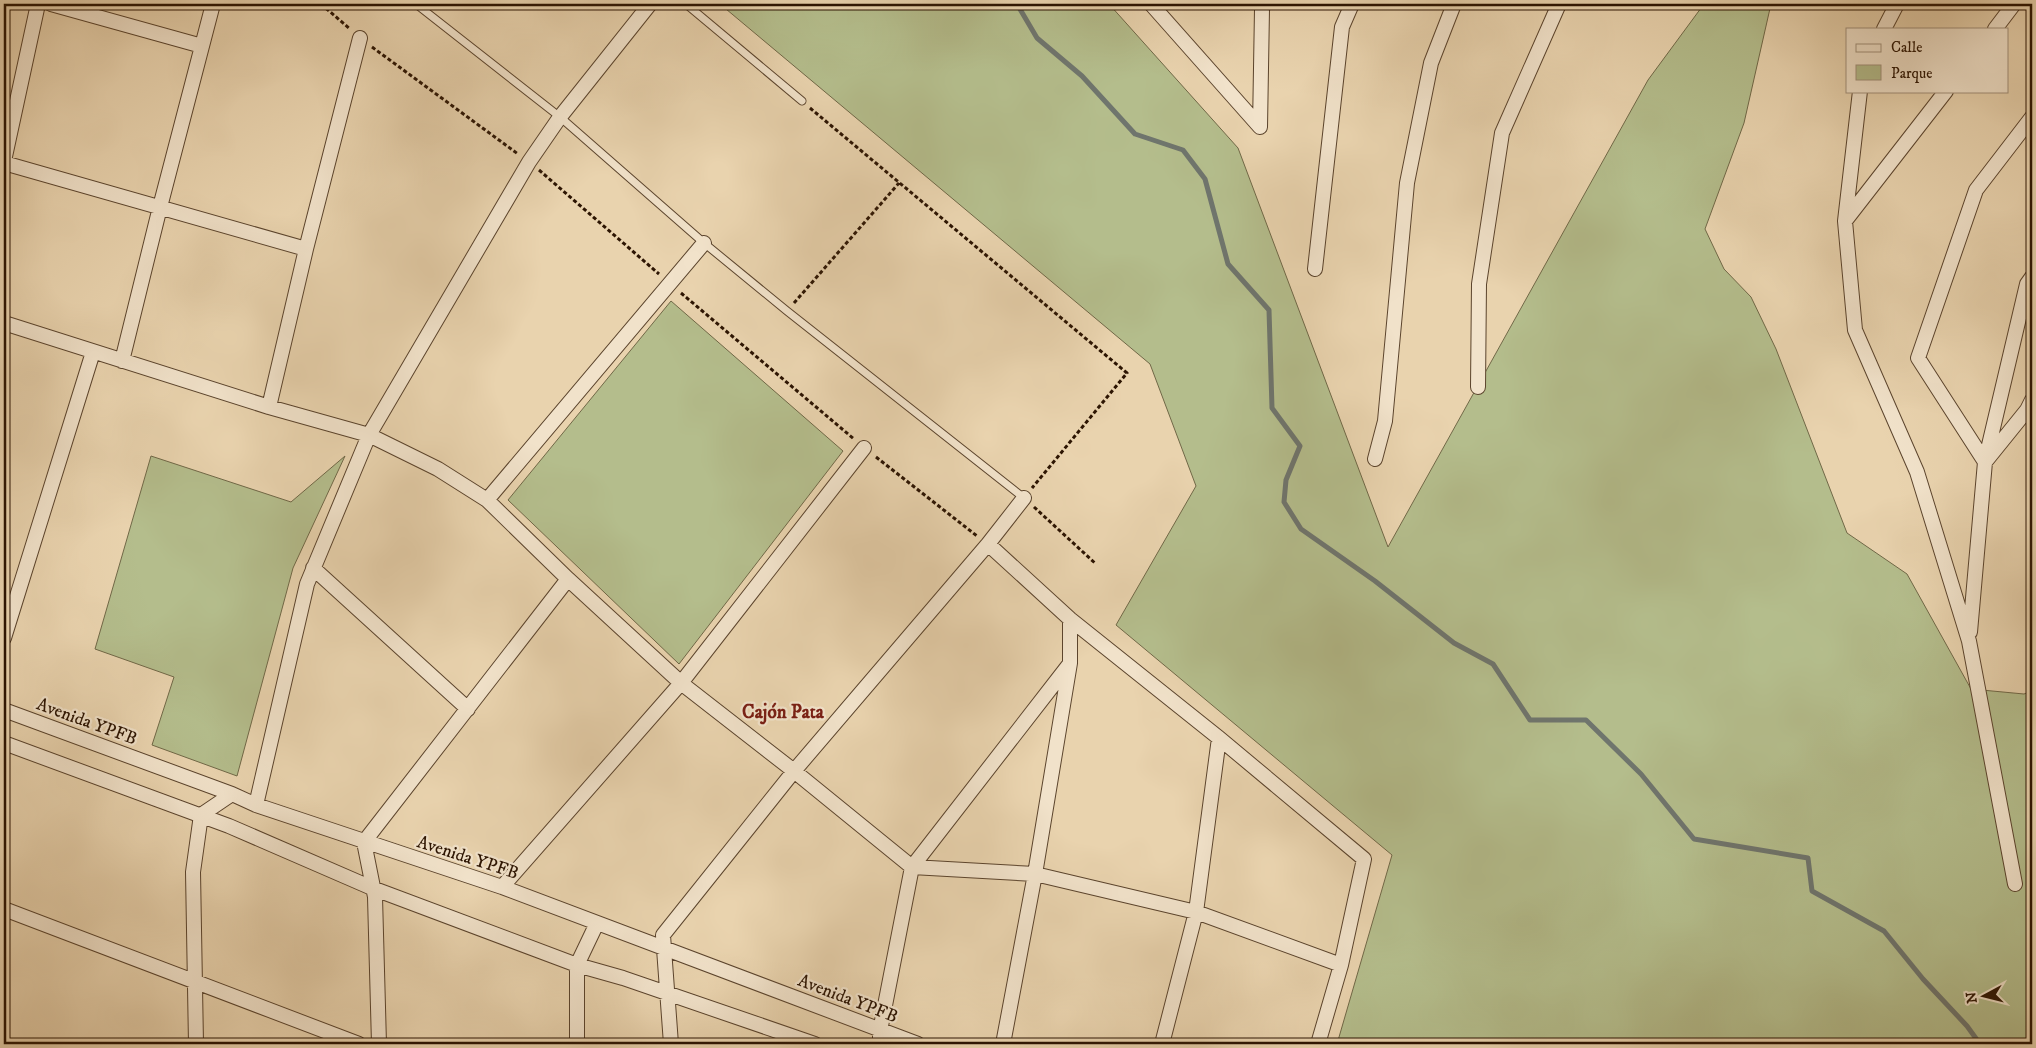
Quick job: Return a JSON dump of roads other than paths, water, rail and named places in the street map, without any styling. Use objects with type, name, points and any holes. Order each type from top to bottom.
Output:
[{"type":"street","points":[[38,4],[4,162],[306,249]]},
{"type":"street","points":[[51,4],[202,46]]},
{"type":"street","points":[[122,360],[213,4]]},
{"type":"street","points":[[256,805],[307,584],[369,435],[530,162],[560,117],[650,4]]},
{"type":"street","points":[[1150,4],[1260,127],[1262,9],[1264,4]]},
{"type":"street","points":[[1315,270],[1342,27],[1352,4]]},
{"type":"street","points":[[1375,459],[1385,421],[1407,182],[1432,63],[1454,4]]},
{"type":"street","points":[[1478,387],[1479,284],[1502,133],[1559,4]]},
{"type":"street","points":[[1885,28],[1897,4]]},
{"type":"street","points":[[1996,28],[2014,4]]},
{"type":"street","points":[[269,407],[306,249],[360,38]]},
{"type":"street","points":[[1860,92],[1845,221],[1856,330],[1917,472],[1969,641],[2015,884]]},
{"type":"street","points":[[1845,221],[1945,92]]},
{"type":"street","points":[[1985,462],[1918,358],[1976,190],[2032,117]]},
{"type":"street","points":[[487,500],[704,243]]},
{"type":"street","points":[[1969,641],[1985,462],[2027,284],[2032,277]]},
{"type":"street","points":[[4,323],[269,407],[369,435],[438,469],[487,500],[568,579],[681,683],[794,771],[912,867],[1035,874],[1196,912],[1341,965]]},
{"type":"street","points":[[4,638],[93,352]]},
{"type":"street","points":[[1985,462],[2027,410],[2032,400]]},
{"type":"street","points":[[502,887],[681,683],[864,448]]},
{"type":"street","points":[[671,1044],[663,935],[794,771],[988,544],[1024,498]]},
{"type":"street","points":[[988,544],[1070,619],[1219,738],[1364,860],[1341,965],[1318,1044]]},
{"type":"street","points":[[314,568],[468,708]]},
{"type":"street","points":[[378,1044],[375,897],[364,842],[568,579]]},
{"type":"street","points":[[1003,1044],[1035,874],[1070,663],[1070,619]]},
{"type":"street","points":[[880,1037],[912,867],[1070,663]]},
{"type":"street","name":"Avenida YPFB","points":[[4,710],[232,794],[256,805],[502,887],[665,949],[880,1037],[918,1044]]},
{"type":"street","points":[[1162,1044],[1196,912],[1219,738]]},
{"type":"street","points":[[4,742],[201,815],[372,888],[577,965],[816,1044]]},
{"type":"street","points":[[196,1044],[193,872],[201,815],[232,794]]},
{"type":"street","points":[[4,909],[359,1044]]},
{"type":"street","points":[[577,1044],[577,965],[597,923]]},
{"type":"lane","points":[[416,4],[560,117],[704,243],[787,311],[1024,498]]},
{"type":"lane","points":[[686,4],[802,101]]},
{"type":"waterway","points":[[1017,4],[1037,38],[1082,76],[1135,134],[1183,150],[1205,179],[1228,264],[1269,310],[1272,408],[1300,446],[1286,480],[1284,502],[1301,529],[1375,581],[1454,643],[1493,664],[1530,720],[1586,720],[1641,774],[1694,839],[1808,858],[1812,891],[1884,931],[1923,979],[1967,1026],[1980,1044]]},
{"type":"district","name":"Cajón Pata","points":[[783,711]]}]
